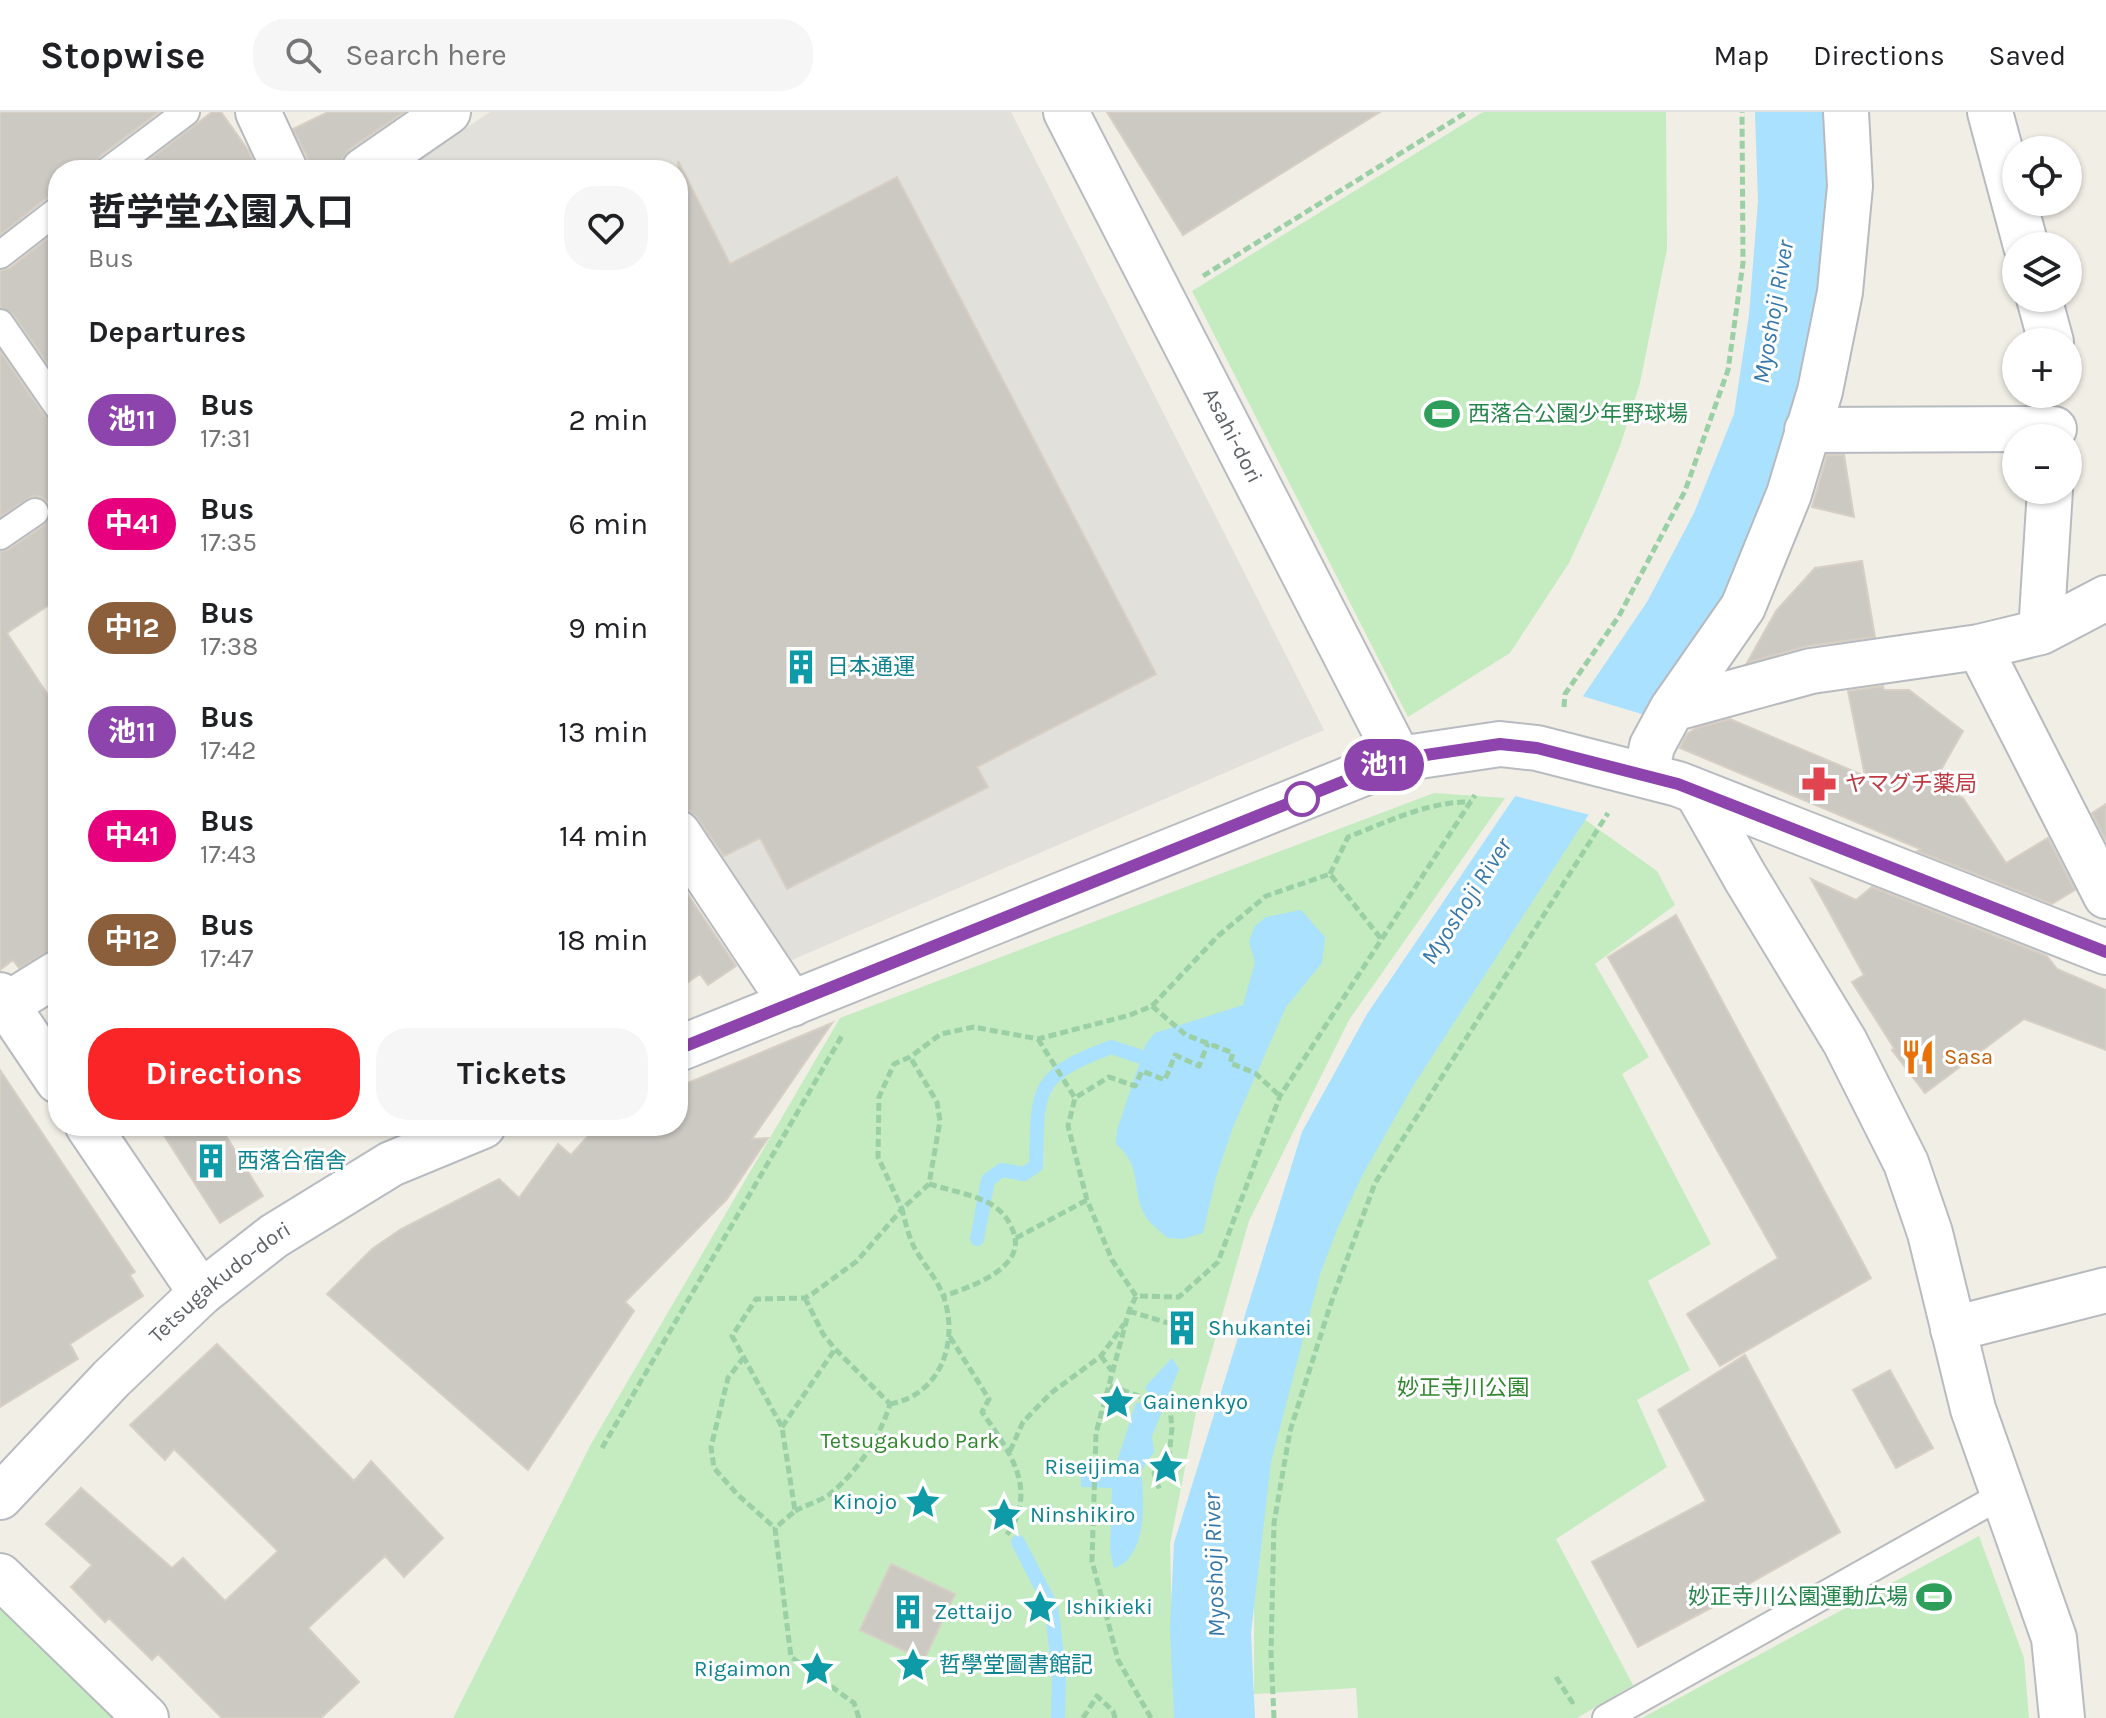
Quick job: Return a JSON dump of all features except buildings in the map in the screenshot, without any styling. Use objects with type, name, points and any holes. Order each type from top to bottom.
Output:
[{"type":"street","points":[[258,112],[280,160]]},
{"type":"street","points":[[378,160],[448,112]]},
{"type":"street","name":"Asahi-dori","points":[[1066,112],[1399,759]]},
{"type":"street","points":[[1627,783],[1672,709],[1743,607],[1789,494],[1820,391],[1840,292],[1850,186],[1846,112]]},
{"type":"street","points":[[1990,112],[2022,232]]},
{"type":"street","points":[[1807,430],[2054,420]]},
{"type":"street","points":[[2041,632],[2049,504]]},
{"type":"street","points":[[1672,709],[1811,671],[1979,647],[2041,632],[2106,598]]},
{"type":"street","points":[[1979,647],[2106,896]]},
{"type":"street","points":[[688,1045],[1399,759],[1500,744],[1550,732],[1627,783],[1678,784],[2106,952]]},
{"type":"street","points":[[1698,794],[1845,1042],[1906,1163],[1930,1233],[1973,1409],[2054,1638],[2062,1718]]},
{"type":"street","points":[[688,848],[792,1004]]},
{"type":"street","points":[[48,978],[2,1003],[48,1067]]},
{"type":"street","points":[[95,1136],[201,1293]]},
{"type":"street","name":"Tetsugakudo-dori","points":[[0,1497],[111,1379],[201,1293],[274,1236],[391,1164],[459,1136]]},
{"type":"street","points":[[1953,1329],[2106,1290]]},
{"type":"street","points":[[0,1576],[146,1718]]},
{"type":"lane","points":[[122,160],[186,112]]},
{"type":"lane","points":[[0,255],[48,218]]},
{"type":"lane","points":[[0,323],[48,393]]},
{"type":"lane","points":[[0,536],[35,512]]},
{"type":"lane","points":[[1606,1718],[2002,1495]]},
{"type":"path","points":[[1162,301],[1467,112]]},
{"type":"path","points":[[1550,732],[1565,694],[1619,616],[1685,491],[1728,370],[1743,263],[1742,112]]},
{"type":"path","points":[[1274,1718],[1271,1653],[1274,1523],[1290,1431],[1365,1209],[1375,1183],[1627,783]]},
{"type":"path","points":[[1136,1296],[1179,1297],[1218,1262],[1280,1096],[1471,802],[1477,785]]},
{"type":"path","points":[[890,1404],[903,1401],[931,1383],[944,1364],[950,1337],[944,1296],[912,1244],[902,1209],[878,1157],[879,1097],[894,1064],[910,1057],[941,1034],[974,1027],[1038,1039],[1130,1015],[1152,1006],[1218,936],[1266,896],[1330,874],[1348,837],[1416,812],[1453,802],[1471,802]]},
{"type":"path","points":[[1330,874],[1382,940]]},
{"type":"path","points":[[1152,1006],[1186,1035],[1233,1053],[1230,1063],[1255,1073],[1280,1096]]},
{"type":"path","points":[[602,1448],[848,1025]]},
{"type":"path","points":[[1038,1039],[1075,1098]]},
{"type":"path","points":[[1136,1296],[1112,1260],[1087,1200],[1068,1126],[1075,1098],[1109,1077],[1135,1086],[1142,1071],[1165,1080],[1175,1055],[1199,1066],[1208,1043]]},
{"type":"path","points":[[795,1511],[782,1427],[732,1336],[756,1299],[805,1298],[857,1261],[902,1209],[929,1184],[940,1121],[937,1102],[910,1057]]},
{"type":"path","points":[[929,1184],[992,1204],[1009,1221],[1016,1238],[1013,1253],[1004,1267],[970,1287],[944,1296]]},
{"type":"path","points":[[1016,1238],[1087,1200]]},
{"type":"path","points":[[1136,1296],[1129,1311],[1096,1433],[1092,1561],[1118,1660],[1151,1718]]},
{"type":"path","points":[[805,1298],[823,1334],[835,1349],[890,1404]]},
{"type":"path","points":[[1129,1311],[1168,1323]]},
{"type":"path","points":[[1009,1452],[1023,1422],[1051,1393],[1101,1356],[1127,1321]]},
{"type":"path","points":[[950,1337],[989,1399],[982,1412],[1009,1452],[1021,1491],[1017,1520],[1006,1536]]},
{"type":"path","points":[[782,1427],[835,1349]]},
{"type":"path","points":[[1101,1356],[1112,1371]]},
{"type":"path","points":[[744,1357],[728,1378],[711,1447],[714,1468],[737,1494],[775,1528],[791,1657],[854,1703],[859,1718]]},
{"type":"path","points":[[1110,1386],[1170,1407],[1172,1428],[1169,1457],[1154,1473],[1160,1491]]},
{"type":"path","points":[[775,1528],[795,1511],[829,1495],[882,1431],[890,1404]]},
{"type":"path","points":[[1083,1718],[1097,1696],[1113,1711],[1115,1718]]},
{"type":"shaded area","points":[[490,112],[1011,112],[1324,730],[785,963],[688,815],[688,160],[418,160]]},
{"type":"green space","name":"西落合公園少年野球場","points":[[1483,112],[1666,112],[1667,249],[1640,383],[1620,446],[1569,563],[1510,653],[1408,717],[1192,291]]},
{"type":"green space","name":"Tetsugakudo Park","points":[[1434,793],[1505,798],[1349,1020],[1249,1221],[1200,1392],[1170,1544],[1174,1718],[453,1718],[591,1444],[840,1018]]},
{"type":"green space","name":"妙正寺川公園","points":[[1580,816],[1657,871],[1675,905],[1595,964],[1649,1057],[1622,1074],[1711,1244],[1648,1281],[1690,1370],[1637,1400],[1667,1467],[1556,1539],[1633,1685],[1577,1718],[1358,1718],[1356,1688],[1254,1694],[1254,1566],[1259,1488],[1316,1270],[1359,1175],[1411,1080]]},
{"type":"green space","name":"妙正寺川公園運動広場","points":[[1979,1536],[2024,1658],[2029,1718],[1642,1718]]},
{"type":"green space","points":[[0,1599],[126,1718],[0,1718]]},
{"type":"water","name":"Myoshoji River","points":[[1755,112],[1837,112],[1825,327],[1737,600],[1642,732],[1413,1086],[1363,1174],[1320,1274],[1271,1462],[1251,1633],[1255,1718],[1174,1718],[1170,1628],[1174,1543],[1302,1132],[1367,1014],[1647,602],[1694,513],[1734,414],[1749,315],[1758,201]]},
{"type":"water","points":[[1301,910],[1325,937],[1322,963],[1286,1007],[1233,1127],[1216,1177],[1203,1233],[1183,1239],[1168,1238],[1145,1215],[1130,1161],[1116,1144],[1117,1130],[1146,1044],[1155,1033],[1243,1005],[1255,963],[1249,941],[1255,926],[1266,917]]},
{"type":"water","points":[[1172,1358],[1179,1369],[1152,1436],[1154,1452],[1141,1471],[1143,1504],[1135,1550],[1128,1560],[1114,1569],[1110,1549],[1112,1488],[1081,1487],[1081,1473],[1115,1468],[1136,1403],[1147,1402],[1150,1396],[1145,1387]]},
{"type":"pier","points":[[1582,696],[1655,718],[1590,815],[1511,795]]},
{"type":"waterway","points":[[977,1239],[988,1180],[1002,1170],[1024,1174],[1036,1166],[1040,1102],[1045,1088],[1054,1077],[1067,1067],[1111,1047],[1142,1057]]},
{"type":"waterway","points":[[1018,1542],[1051,1606],[1059,1672],[1058,1718]]},
{"type":"bus line","name":"池11","points":[[688,1045],[1399,759],[1500,744],[1537,748],[1678,784],[2106,952]]},
{"type":"place","name":"西落合公園少年野球場","points":[[1442,414]]},
{"type":"place","name":"日本通運","points":[[801,667]]},
{"type":"place","name":"ヤマグチ薬局","points":[[1819,784]]},
{"type":"place","name":"Sasa","points":[[1918,1057]]},
{"type":"place","name":"西落合宿舎","points":[[211,1161]]},
{"type":"place","name":"Shukantei","points":[[1182,1328]]},
{"type":"place","name":"Gainenkyo","points":[[1117,1402]]},
{"type":"place","name":"Riseijima","points":[[1166,1467]]},
{"type":"place","name":"Kinojo","points":[[923,1502]]},
{"type":"place","name":"Ninshikiro","points":[[1004,1515]]},
{"type":"place","name":"妙正寺川公園運動広場","points":[[1934,1597]]},
{"type":"place","name":"Ishikieki","points":[[1040,1607]]},
{"type":"place","name":"Zettaijo","points":[[908,1612]]},
{"type":"place","name":"哲學堂圖書館記","points":[[913,1665]]},
{"type":"place","name":"Rigaimon","points":[[817,1669]]}]
